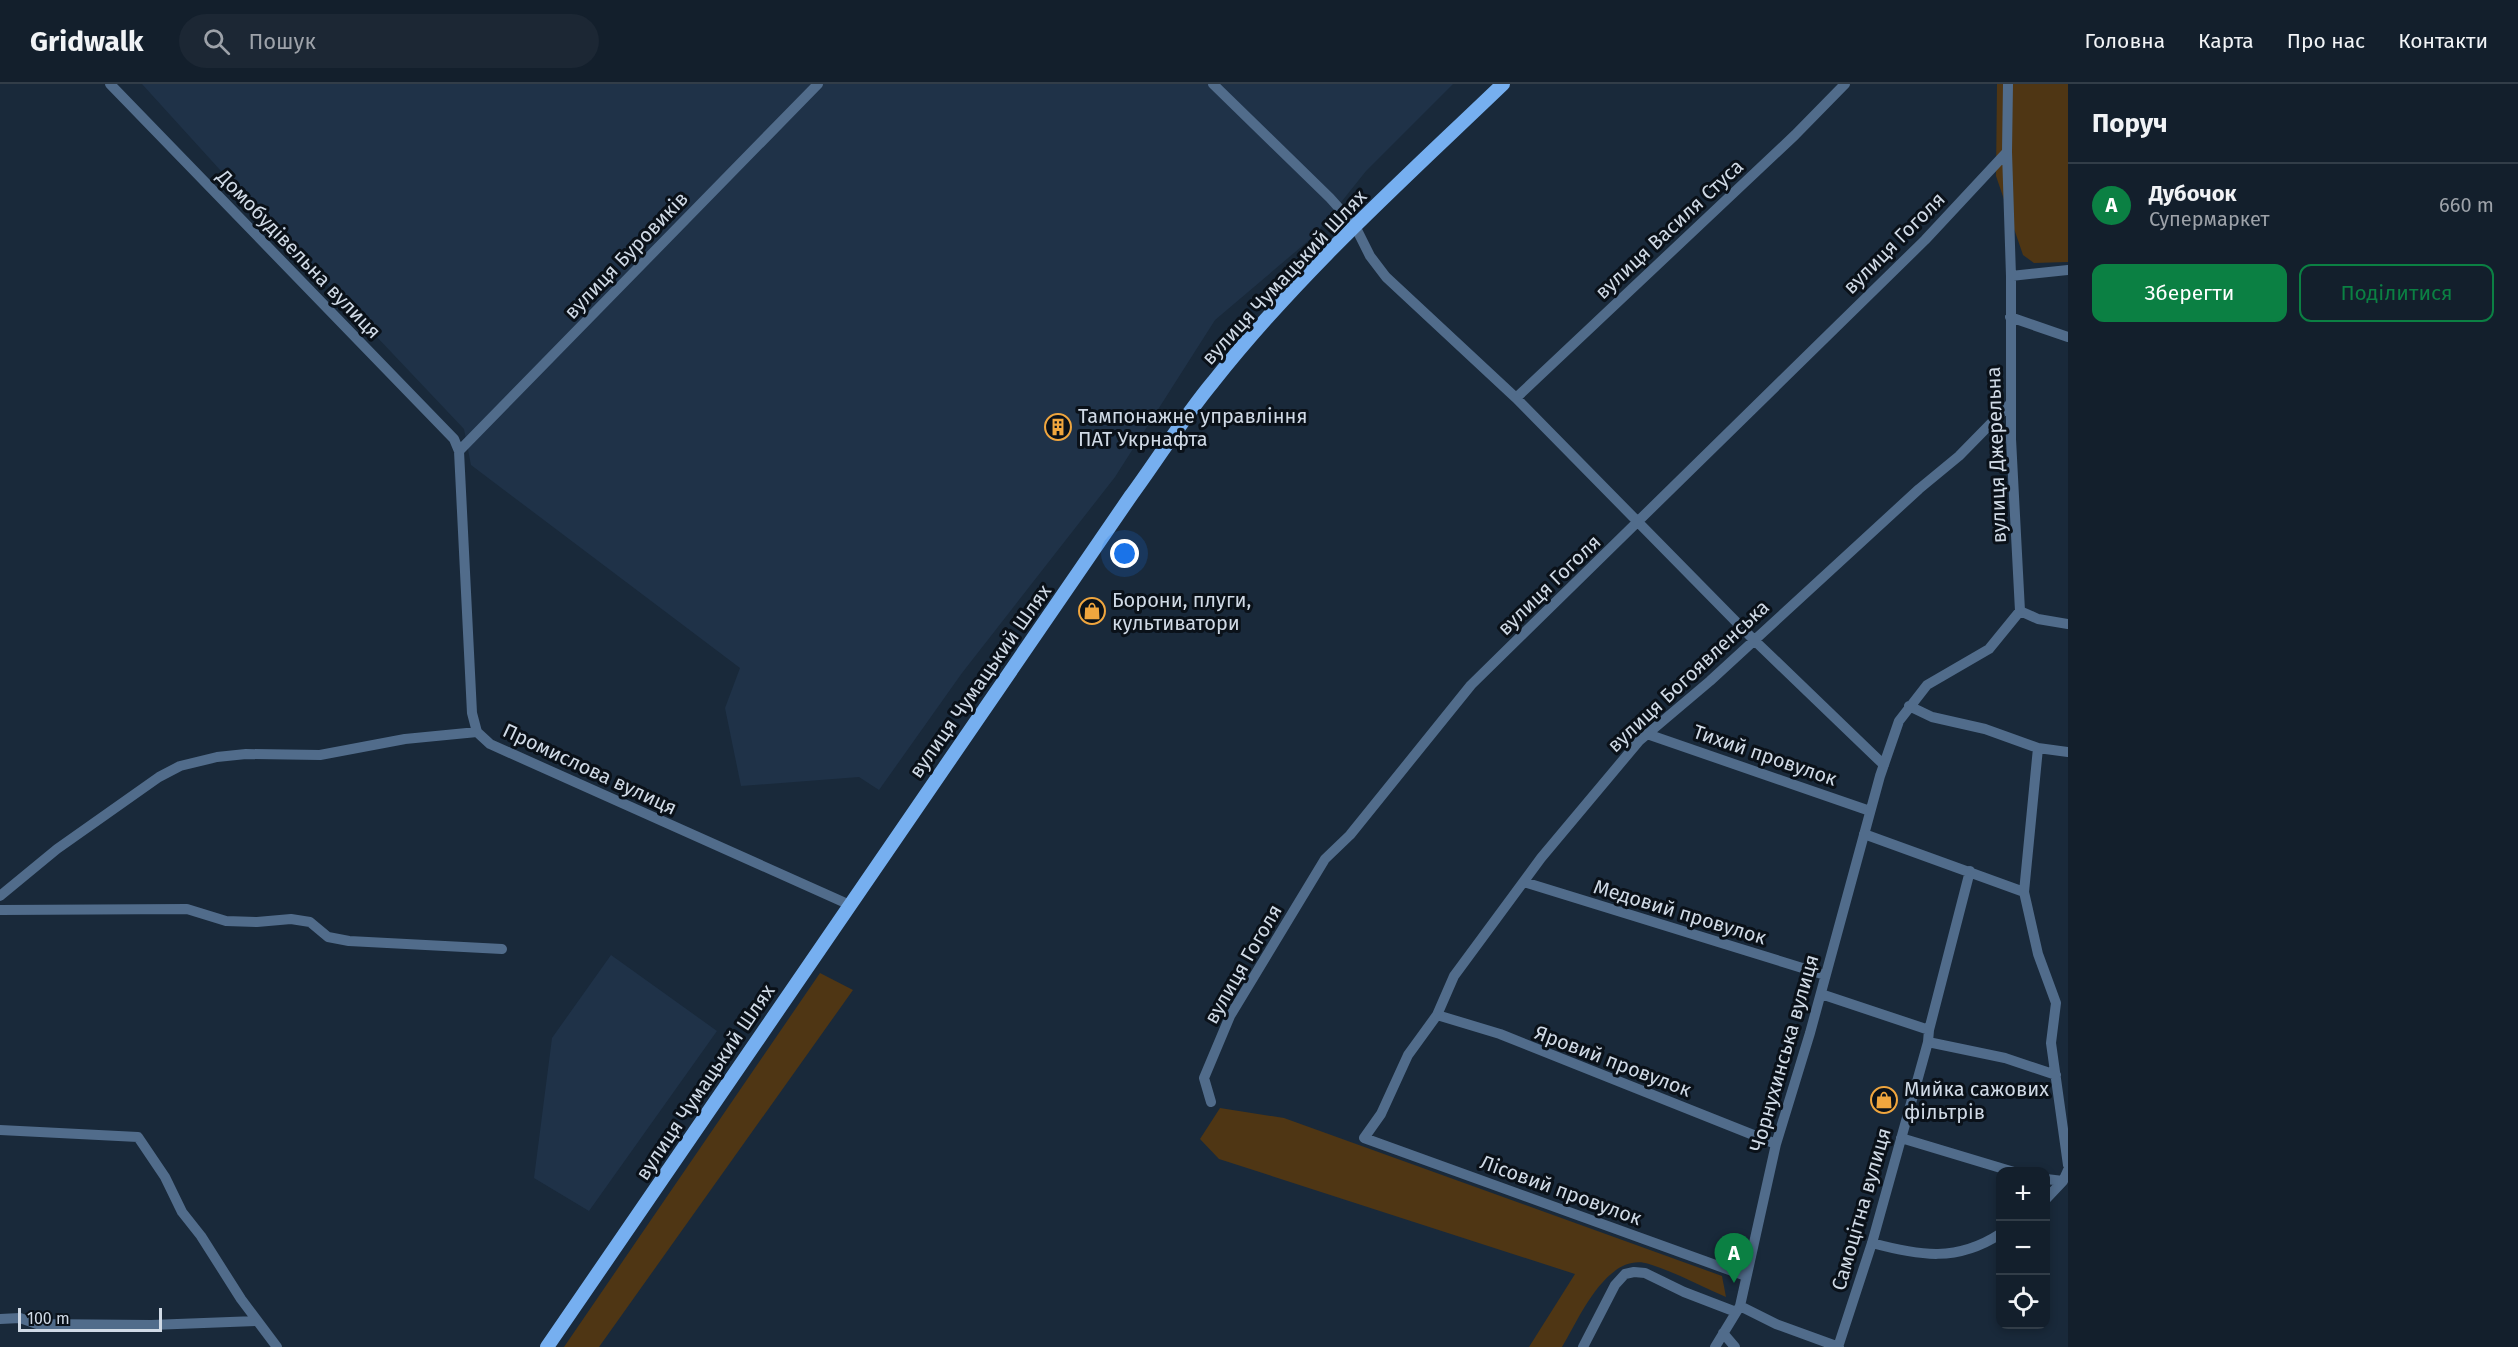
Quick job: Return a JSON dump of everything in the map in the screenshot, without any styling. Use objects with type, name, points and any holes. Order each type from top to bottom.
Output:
[{"type":"main road","name":"вулиця Чумацький Шлях","points":[[547,1347],[1130,497],[1212,382],[1287,296],[1355,226],[1503,84]]},
{"type":"street","name":"Домобудівельна вулиця","points":[[110,84],[443,426],[454,439],[459,451]]},
{"type":"street","name":"вулиця Буровиків","points":[[459,451],[819,84]]},
{"type":"street","points":[[1213,84],[1330,198],[1355,226],[1370,256],[1386,277],[1516,398],[1753,639],[1884,765],[1899,721],[1927,685],[1989,650],[2020,611],[2038,619],[2068,624]]},
{"type":"street","name":"вулиця Василя Стуса","points":[[1516,398],[1795,135],[1845,84]]},
{"type":"street","name":"вулиця Джерельна","points":[[2008,84],[2010,404],[2020,611]]},
{"type":"street","name":"вулиця Гоголя","points":[[1211,1102],[1204,1078],[1230,1016],[1325,859],[1350,835],[1471,685],[1925,240],[2007,152]]},
{"type":"street","points":[[2011,276],[2068,270]]},
{"type":"street","points":[[2010,317],[2068,337]]},
{"type":"street","name":"вулиця Богоявленська","points":[[1364,1138],[1381,1114],[1408,1055],[1437,1014],[1454,976],[1541,858],[1647,734],[1710,681],[1753,639],[1919,489],[1959,456],[2010,404]]},
{"type":"street","name":"Промислова вулиця","points":[[459,451],[472,713],[477,732],[490,744],[850,905]]},
{"type":"street","points":[[1909,706],[1932,717],[1985,729],[2038,748],[2068,752]]},
{"type":"street","points":[[0,896],[57,849],[159,777],[180,766],[217,757],[246,754],[320,755],[394,740],[477,732]]},
{"type":"street","name":"Тихий провулок","points":[[1647,734],[1870,811]]},
{"type":"street","points":[[2038,748],[2024,892],[2038,954],[2056,1003],[2051,1043],[2068,1165]]},
{"type":"street","name":"Чорнухинська вулиця","points":[[1715,1347],[1738,1309],[1776,1144],[1821,994],[1884,765]]},
{"type":"street","points":[[1864,834],[2024,892]]},
{"type":"street","name":"Самоцітна вулиця","points":[[1838,1347],[1872,1243],[1928,1042],[1929,1030],[1970,871]]},
{"type":"street","name":"Медовий провулок","points":[[1524,882],[1825,975]]},
{"type":"street","points":[[0,910],[187,909],[226,921],[291,919],[310,922],[328,937],[349,940],[502,949]]},
{"type":"street","points":[[1821,994],[1929,1030]]},
{"type":"street","name":"Яровий провулок","points":[[1437,1014],[1500,1034],[1776,1144]]},
{"type":"street","points":[[1928,1042],[2005,1058],[2056,1075]]},
{"type":"street","points":[[0,1130],[138,1137],[165,1177],[182,1212],[277,1347]]},
{"type":"street","name":"Лісовий провулок","points":[[1364,1138],[1746,1276]]},
{"type":"street","points":[[1900,1138],[1997,1167]]},
{"type":"street","points":[[2050,1178],[2066,1175]]},
{"type":"street","points":[[2050,1193],[2066,1175]]},
{"type":"street","points":[[1872,1243],[1899,1250],[1943,1255],[1958,1254],[1986,1244],[1996,1237]]},
{"type":"street","points":[[1583,1347],[1615,1285],[1625,1274],[1634,1272],[1645,1273],[1684,1292],[1738,1309],[1838,1347]]},
{"type":"street","points":[[0,1319],[20,1318],[37,1324],[151,1325],[257,1321]]},
{"type":"street","points":[[1723,1333],[1735,1347]]},
{"type":"shaded area","points":[[142,84],[1453,84],[1366,171],[1314,236],[1215,320],[1115,477],[962,673],[879,790],[859,777],[741,786],[725,708],[740,668],[471,465],[464,429],[251,204]]},
{"type":"shaded area","points":[[1997,84],[2068,84],[2068,262],[2034,263],[2023,255],[1996,176]]},
{"type":"shaded area","points":[[611,955],[717,1031],[589,1211],[534,1178],[552,1038]]},
{"type":"shaded area","points":[[820,973],[853,990],[599,1347],[564,1347]]},
{"type":"shaded area","points":[[1220,1108],[1284,1118],[1722,1276],[1726,1297],[1659,1267],[1634,1263],[1620,1268],[1607,1277],[1586,1305],[1562,1347],[1529,1347],[1575,1274],[1219,1159],[1200,1139]]},
{"type":"place","name":"Тампонажне управління ПАТ Укрнафта","points":[[1058,427]]},
{"type":"place","name":"Борони, плуги, культиватори","points":[[1092,611]]},
{"type":"place","name":"Мийка сажових фільтрів","points":[[1884,1100]]},
{"type":"place","name":"Дубочок","points":[[1734,1283]]}]
